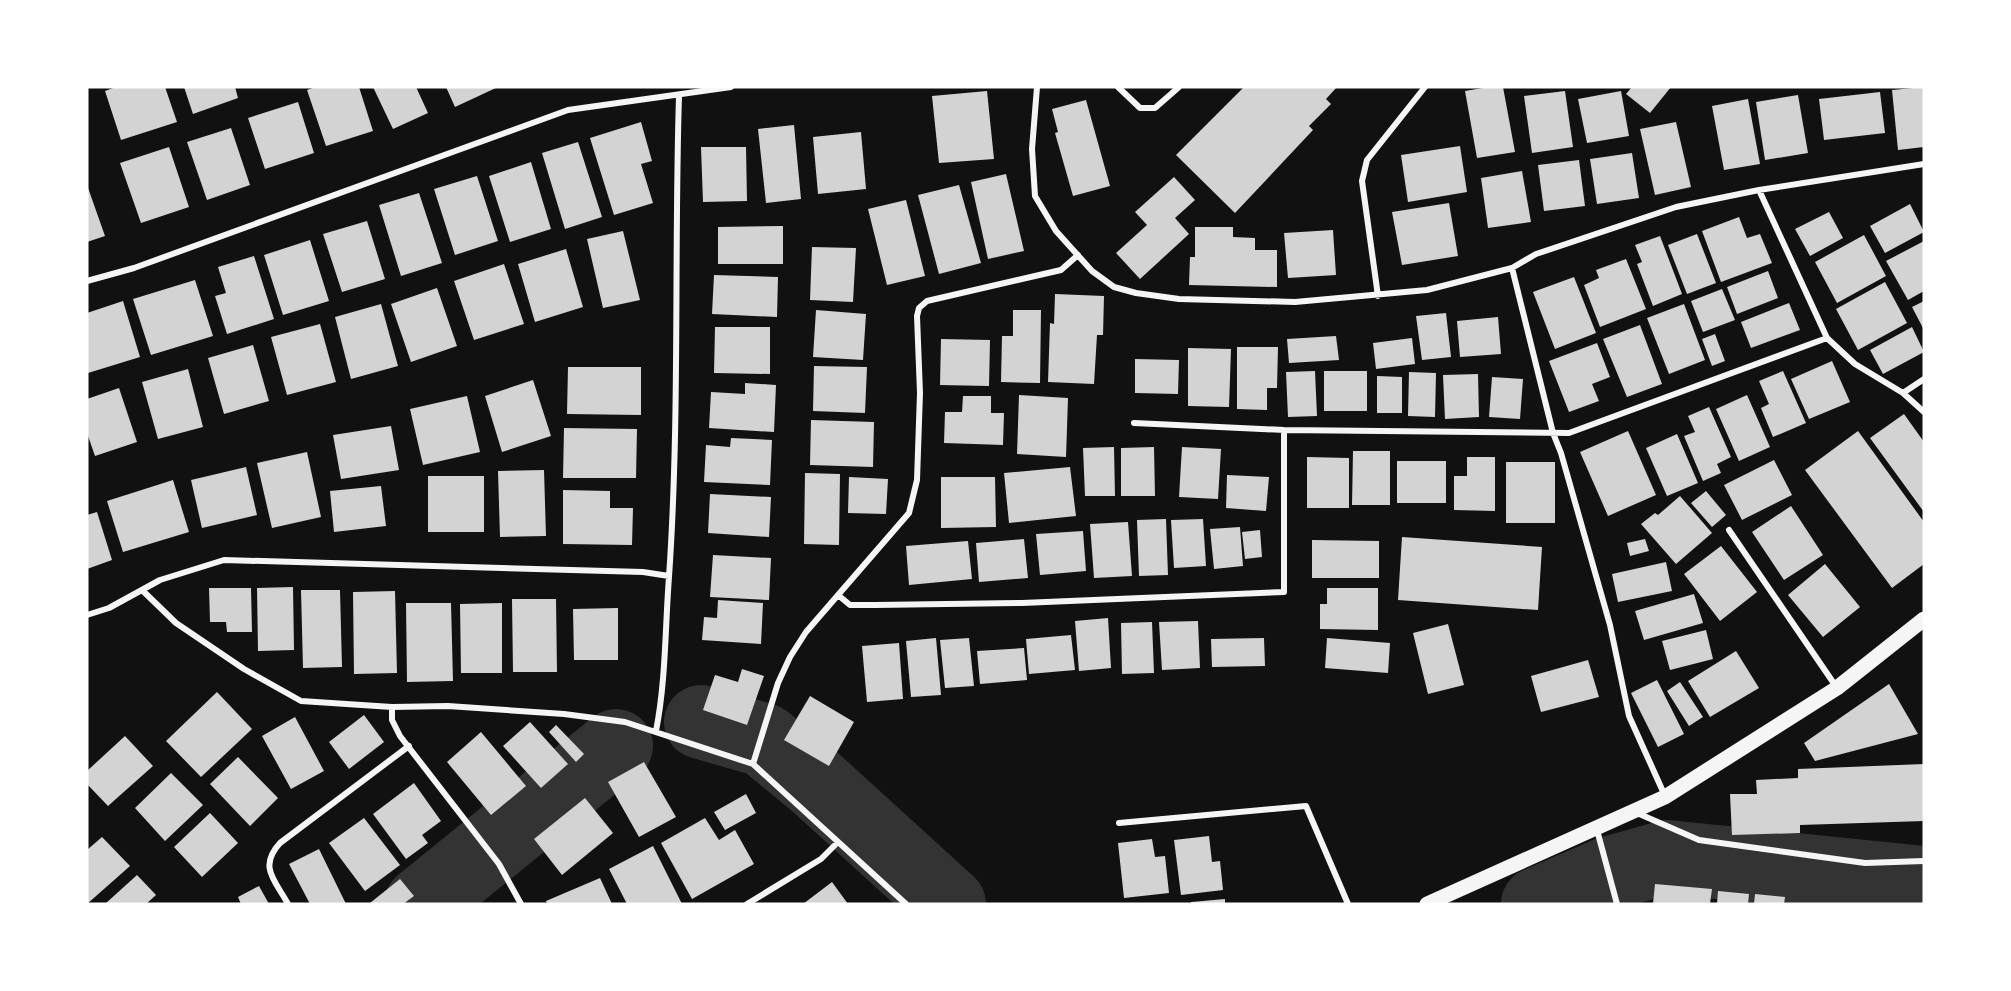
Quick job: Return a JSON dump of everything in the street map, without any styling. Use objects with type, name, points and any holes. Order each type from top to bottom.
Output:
[{"type":"main road","points":[[1427,904],[1597,829],[1665,796],[1837,688],[1924,619]]},
{"type":"street","points":[[87,281],[134,268],[568,110],[731,87]]},
{"type":"street","points":[[1037,87],[1032,149],[1035,196],[1056,231],[1092,272],[1114,286],[1136,293],[1179,298],[1295,302],[1427,290],[1512,268],[1536,254],[1676,207],[1759,190],[1923,166]]},
{"type":"street","points":[[1118,87],[1140,108],[1155,108],[1179,87]]},
{"type":"street","points":[[1378,296],[1362,181],[1367,160],[1425,87]]},
{"type":"street","points":[[656,730],[662,699],[672,540],[678,314],[679,96]]},
{"type":"street","points":[[1759,190],[1827,338],[1855,364],[1903,393],[1924,412]]},
{"type":"street","points":[[753,764],[778,683],[790,657],[806,632],[866,561],[889,540],[909,513],[917,480],[920,393],[917,316],[919,308],[927,301],[1061,270],[1078,255]]},
{"type":"street","points":[[1512,268],[1553,433],[1561,453],[1610,626],[1629,716],[1665,796]]},
{"type":"street","points":[[1134,423],[1284,430],[1569,433],[1827,338]]},
{"type":"street","points":[[1903,393],[1924,379]]},
{"type":"street","points":[[838,595],[850,605],[875,605],[1023,603],[1284,592],[1284,430]]},
{"type":"street","points":[[1729,530],[1837,688]]},
{"type":"street","points":[[87,615],[109,608],[160,580],[224,560],[643,572],[669,576]]},
{"type":"street","points":[[142,590],[176,623],[244,669],[301,701],[392,706],[448,706],[564,714],[626,722],[656,730],[753,764],[906,904]]},
{"type":"street","points":[[392,706],[392,720],[479,841],[499,864],[521,904]]},
{"type":"street","points":[[288,904],[268,864],[270,854],[280,843],[409,746]]},
{"type":"street","points":[[1119,823],[1306,806],[1348,904]]},
{"type":"street","points":[[1633,812],[1699,840],[1865,863],[1924,861]]},
{"type":"street","points":[[1597,829],[1616,892],[1617,904]]},
{"type":"street","points":[[747,904],[821,859],[838,842]]},
{"type":"building","points":[[116,87],[165,87],[177,122],[121,140],[105,91]]},
{"type":"building","points":[[184,87],[235,87],[238,98],[193,114]]},
{"type":"building","points":[[316,87],[359,87],[373,131],[326,146],[307,90]]},
{"type":"building","points":[[373,87],[416,87],[428,113],[393,129]]},
{"type":"building","points":[[446,87],[498,87],[455,107]]},
{"type":"building","points":[[1244,87],[1337,87],[1326,99],[1331,104],[1309,126],[1313,130],[1235,213],[1176,155]]},
{"type":"building","points":[[1503,87],[1515,152],[1477,158],[1465,91]]},
{"type":"building","points":[[1632,87],[1671,87],[1650,113],[1626,94]]},
{"type":"building","points":[[1924,87],[1924,147],[1898,150],[1892,90]]},
{"type":"building","points":[[987,91],[994,159],[939,163],[932,96]]},
{"type":"building","points":[[1565,91],[1573,147],[1532,153],[1524,96]]},
{"type":"building","points":[[1621,91],[1629,136],[1587,143],[1578,99]]},
{"type":"building","points":[[1880,92],[1885,133],[1824,140],[1819,99]]},
{"type":"building","points":[[1798,95],[1808,153],[1765,160],[1756,102]]},
{"type":"building","points":[[1748,99],[1760,164],[1724,170],[1712,106]]},
{"type":"building","points":[[1086,100],[1110,186],[1073,196],[1055,133],[1058,132],[1052,109]]},
{"type":"building","points":[[298,102],[314,153],[265,169],[248,118]]},
{"type":"building","points":[[641,122],[652,161],[641,164],[653,203],[614,215],[590,138]]},
{"type":"building","points":[[1676,122],[1691,187],[1655,195],[1640,129]]},
{"type":"building","points":[[794,125],[801,199],[766,203],[758,129]]},
{"type":"building","points":[[231,128],[250,185],[207,200],[187,142]]},
{"type":"building","points":[[861,132],[866,189],[818,194],[813,137]]},
{"type":"building","points":[[578,142],[602,217],[565,229],[542,153]]},
{"type":"building","points":[[1460,146],[1467,192],[1408,202],[1401,155]]},
{"type":"building","points":[[169,147],[189,207],[141,223],[120,163]]},
{"type":"building","points":[[701,147],[746,147],[747,201],[703,202]]},
{"type":"building","points":[[1632,153],[1639,198],[1597,204],[1590,159]]},
{"type":"building","points":[[1579,160],[1585,206],[1544,211],[1538,165]]},
{"type":"building","points":[[531,162],[551,229],[510,242],[489,176]]},
{"type":"building","points":[[1522,171],[1531,222],[1488,228],[1481,178]]},
{"type":"building","points":[[1006,174],[1024,251],[988,259],[971,182]]},
{"type":"building","points":[[477,176],[498,241],[455,255],[434,189]]},
{"type":"building","points":[[1174,177],[1195,200],[1175,218],[1189,234],[1140,279],[1116,253],[1147,225],[1135,212]]},
{"type":"building","points":[[87,185],[105,236],[87,242]]},
{"type":"building","points":[[959,185],[981,263],[939,274],[918,195]]},
{"type":"building","points":[[419,193],[442,263],[401,276],[379,205]]},
{"type":"building","points":[[906,200],[925,276],[887,285],[868,209]]},
{"type":"building","points":[[1449,203],[1458,256],[1402,265],[1392,212]]},
{"type":"building","points":[[1910,204],[1924,232],[1885,253],[1870,226]]},
{"type":"building","points":[[1829,212],[1843,238],[1810,256],[1795,229]]},
{"type":"building","points":[[1739,217],[1747,238],[1760,234],[1772,263],[1721,282],[1702,231]]},
{"type":"building","points":[[367,221],[385,279],[342,292],[323,234]]},
{"type":"building","points":[[783,226],[783,264],[718,264],[718,227]]},
{"type":"building","points":[[1195,227],[1233,227],[1233,237],[1255,238],[1255,250],[1277,250],[1277,287],[1189,285],[1190,257],[1195,257]]},
{"type":"building","points":[[1333,230],[1336,275],[1288,278],[1284,233]]},
{"type":"building","points":[[623,231],[640,300],[603,308],[587,239]]},
{"type":"building","points":[[1697,234],[1716,283],[1687,294],[1668,245]]},
{"type":"building","points":[[1864,235],[1886,276],[1837,303],[1815,262]]},
{"type":"building","points":[[1660,236],[1682,294],[1653,306],[1637,264],[1642,262],[1635,245]]},
{"type":"building","points":[[310,240],[329,301],[283,315],[264,255]]},
{"type":"building","points":[[1924,241],[1924,291],[1908,300],[1886,261]]},
{"type":"building","points":[[812,247],[856,248],[853,302],[810,300]]},
{"type":"building","points":[[566,249],[583,307],[535,322],[518,264]]},
{"type":"building","points":[[254,256],[274,319],[227,334],[215,296],[226,293],[218,267]]},
{"type":"building","points":[[1626,259],[1646,309],[1600,327],[1584,285],[1599,278],[1596,270]]},
{"type":"building","points":[[504,264],[524,324],[474,340],[454,281]]},
{"type":"building","points":[[1768,271],[1778,298],[1737,314],[1727,287]]},
{"type":"building","points":[[714,275],[778,277],[777,317],[712,314]]},
{"type":"building","points":[[1574,277],[1596,333],[1555,349],[1533,292]]},
{"type":"building","points":[[195,280],[213,336],[151,355],[133,299]]},
{"type":"building","points":[[1885,282],[1907,323],[1858,350],[1836,309]]},
{"type":"building","points":[[437,288],[457,346],[411,362],[391,304]]},
{"type":"building","points":[[1722,289],[1735,320],[1703,332],[1691,301]]},
{"type":"building","points":[[1055,294],[1104,296],[1103,335],[1097,335],[1094,384],[1048,382],[1050,323],[1054,324]]},
{"type":"building","points":[[123,301],[140,357],[88,373],[87,313]]},
{"type":"building","points":[[1924,301],[1924,330],[1912,307]]},
{"type":"building","points":[[1789,303],[1800,330],[1751,348],[1741,322]]},
{"type":"building","points":[[381,304],[398,366],[351,379],[335,317]]},
{"type":"building","points":[[1684,304],[1705,360],[1669,374],[1647,318]]},
{"type":"building","points":[[816,310],[866,314],[863,360],[813,357]]},
{"type":"building","points":[[1013,310],[1041,310],[1040,383],[1001,382],[1002,336],[1013,336]]},
{"type":"building","points":[[1446,313],[1451,357],[1422,360],[1416,316]]},
{"type":"building","points":[[1498,317],[1501,354],[1460,357],[1457,321]]},
{"type":"building","points":[[320,324],[336,382],[287,395],[271,337]]},
{"type":"building","points":[[1640,325],[1662,384],[1627,397],[1603,339]]},
{"type":"building","points":[[715,327],[770,327],[770,374],[714,373]]},
{"type":"building","points":[[1912,327],[1924,352],[1883,374],[1870,350]]},
{"type":"building","points":[[1715,334],[1725,361],[1712,366],[1702,339]]},
{"type":"building","points":[[1336,336],[1339,360],[1289,363],[1287,339]]},
{"type":"building","points":[[1412,338],[1415,364],[1376,369],[1373,343]]},
{"type":"building","points":[[941,339],[990,340],[989,386],[940,385]]},
{"type":"building","points":[[1597,343],[1610,377],[1592,384],[1599,401],[1569,412],[1549,361]]},
{"type":"building","points":[[253,345],[269,401],[224,414],[208,358]]},
{"type":"building","points":[[1237,347],[1278,347],[1277,388],[1267,388],[1267,410],[1237,409]]},
{"type":"building","points":[[1188,348],[1231,349],[1229,407],[1188,406]]},
{"type":"building","points":[[1135,359],[1179,360],[1178,394],[1135,393]]},
{"type":"building","points":[[1832,361],[1850,402],[1809,419],[1791,379]]},
{"type":"building","points":[[814,366],[867,367],[865,413],[813,411]]},
{"type":"building","points":[[568,367],[641,367],[641,415],[567,414]]},
{"type":"building","points":[[188,369],[203,427],[158,439],[142,382]]},
{"type":"building","points":[[1315,371],[1317,416],[1288,417],[1286,372]]},
{"type":"building","points":[[1324,371],[1367,371],[1367,411],[1324,411]]},
{"type":"building","points":[[1783,371],[1806,423],[1773,437],[1761,408],[1769,404],[1759,381]]},
{"type":"building","points":[[1409,372],[1436,373],[1435,417],[1408,416]]},
{"type":"building","points":[[1478,374],[1479,417],[1445,419],[1443,375]]},
{"type":"building","points":[[1377,376],[1402,377],[1402,413],[1377,413]]},
{"type":"building","points":[[1492,377],[1523,379],[1520,419],[1489,417]]},
{"type":"building","points":[[533,380],[551,436],[502,452],[485,396]]},
{"type":"building","points":[[745,383],[776,385],[774,432],[709,428],[711,392],[745,394]]},
{"type":"building","points":[[119,388],[137,442],[95,456],[87,433],[87,399]]},
{"type":"building","points":[[1019,395],[1068,398],[1066,457],[1017,454]]},
{"type":"building","points":[[1747,395],[1770,447],[1739,461],[1716,409]]},
{"type":"building","points":[[467,396],[480,452],[423,465],[410,409]]},
{"type":"building","points":[[963,396],[991,396],[991,413],[1004,413],[1003,445],[944,443],[945,412],[962,412]]},
{"type":"building","points":[[1709,407],[1731,457],[1717,464],[1721,473],[1703,481],[1684,436],[1695,432],[1688,416]]},
{"type":"building","points":[[1904,414],[1924,442],[1924,512],[1870,438]]},
{"type":"building","points":[[811,420],[874,422],[873,467],[810,465]]},
{"type":"building","points":[[391,426],[399,470],[341,479],[333,435]]},
{"type":"building","points":[[564,428],[637,429],[636,478],[563,478]]},
{"type":"building","points":[[1628,431],[1656,495],[1608,516],[1580,452]]},
{"type":"building","points":[[1858,431],[1924,522],[1924,564],[1892,588],[1805,470]]},
{"type":"building","points":[[1677,434],[1698,483],[1667,496],[1646,448]]},
{"type":"building","points":[[731,438],[772,440],[770,485],[704,482],[706,445],[730,447]]},
{"type":"building","points":[[1114,447],[1115,496],[1085,496],[1083,448]]},
{"type":"building","points":[[1154,447],[1155,496],[1121,496],[1121,448]]},
{"type":"building","points":[[1182,447],[1221,449],[1218,499],[1179,497]]},
{"type":"building","points":[[1353,451],[1390,451],[1390,505],[1352,505]]},
{"type":"building","points":[[307,452],[321,517],[272,528],[257,463]]},
{"type":"building","points":[[1307,457],[1349,458],[1349,508],[1307,508]]},
{"type":"building","points":[[1467,457],[1495,457],[1495,511],[1454,510],[1454,476],[1467,476]]},
{"type":"building","points":[[1774,460],[1792,495],[1742,520],[1724,485]]},
{"type":"building","points":[[1397,461],[1446,461],[1446,503],[1397,503]]},
{"type":"building","points":[[1506,462],[1555,462],[1555,523],[1506,523]]},
{"type":"building","points":[[246,467],[257,515],[202,528],[191,480]]},
{"type":"building","points":[[1070,467],[1076,516],[1009,523],[1004,473]]},
{"type":"building","points":[[544,470],[546,536],[500,537],[498,471]]},
{"type":"building","points":[[805,473],[840,474],[839,545],[804,544]]},
{"type":"building","points":[[1227,475],[1269,477],[1266,511],[1226,508]]},
{"type":"building","points":[[428,476],[484,476],[484,532],[428,532]]},
{"type":"building","points":[[849,477],[888,479],[886,514],[848,513]]},
{"type":"building","points":[[941,477],[995,477],[996,527],[941,528]]},
{"type":"building","points":[[173,480],[189,532],[123,552],[107,501]]},
{"type":"building","points":[[381,486],[386,526],[334,532],[330,491]]},
{"type":"building","points":[[563,490],[610,491],[610,508],[633,508],[632,545],[563,544]]},
{"type":"building","points":[[1706,491],[1726,515],[1712,527],[1691,503]]},
{"type":"building","points":[[710,494],[771,497],[769,537],[708,533]]},
{"type":"building","points":[[1680,496],[1712,533],[1676,564],[1641,524],[1655,513],[1658,515]]},
{"type":"building","points":[[1791,506],[1823,555],[1784,580],[1752,532]]},
{"type":"building","points":[[97,512],[112,560],[87,569],[87,515]]},
{"type":"building","points":[[1166,519],[1168,575],[1139,576],[1137,520]]},
{"type":"building","points":[[1203,519],[1206,566],[1174,568],[1171,520]]},
{"type":"building","points":[[1128,522],[1132,576],[1094,578],[1090,524]]},
{"type":"building","points":[[1240,527],[1243,566],[1214,569],[1210,529]]},
{"type":"building","points":[[1260,530],[1262,557],[1245,559],[1242,532]]},
{"type":"building","points":[[1083,531],[1086,571],[1040,575],[1036,534]]},
{"type":"building","points":[[1402,537],[1542,547],[1538,610],[1398,600]]},
{"type":"building","points":[[1024,539],[1028,578],[979,582],[976,543]]},
{"type":"building","points":[[1645,539],[1649,551],[1630,556],[1627,543]]},
{"type":"building","points":[[1312,540],[1379,541],[1379,578],[1312,578]]},
{"type":"building","points":[[968,541],[972,579],[909,585],[906,546]]},
{"type":"building","points":[[1721,546],[1757,592],[1720,621],[1684,574]]},
{"type":"building","points":[[713,555],[771,558],[769,600],[710,597]]},
{"type":"building","points":[[1666,562],[1672,591],[1618,602],[1612,574]]},
{"type":"building","points":[[1825,564],[1860,607],[1823,637],[1788,595]]},
{"type":"building","points":[[293,587],[294,650],[258,651],[257,588]]},
{"type":"building","points":[[209,588],[251,588],[252,632],[227,632],[226,622],[210,622]]},
{"type":"building","points":[[1327,588],[1378,588],[1378,630],[1320,629],[1320,604],[1327,604]]},
{"type":"building","points":[[301,590],[340,590],[342,667],[303,668]]},
{"type":"building","points":[[395,591],[397,673],[354,674],[353,592]]},
{"type":"building","points":[[1694,594],[1703,623],[1644,640],[1635,611]]},
{"type":"building","points":[[512,599],[556,599],[557,672],[513,672]]},
{"type":"building","points":[[718,600],[763,603],[761,644],[702,640],[704,617],[717,618]]},
{"type":"building","points":[[406,603],[451,603],[453,681],[407,682]]},
{"type":"building","points":[[502,603],[502,673],[461,673],[460,604]]},
{"type":"building","points":[[618,608],[618,660],[574,660],[573,609]]},
{"type":"building","points":[[1108,618],[1111,668],[1079,671],[1075,621]]},
{"type":"building","points":[[1198,621],[1200,668],[1162,670],[1159,622]]},
{"type":"building","points":[[1152,622],[1154,673],[1122,674],[1121,623]]},
{"type":"building","points":[[1448,624],[1464,685],[1428,694],[1413,633]]},
{"type":"building","points":[[1706,630],[1713,659],[1670,670],[1662,641]]},
{"type":"building","points":[[1071,635],[1075,670],[1029,674],[1026,639]]},
{"type":"building","points":[[936,638],[941,695],[911,697],[906,641]]},
{"type":"building","points":[[969,638],[974,686],[945,688],[940,640]]},
{"type":"building","points":[[1264,638],[1265,666],[1212,667],[1211,639]]},
{"type":"building","points":[[1327,638],[1390,643],[1388,673],[1325,668]]},
{"type":"building","points":[[899,643],[903,699],[867,702],[862,646]]},
{"type":"building","points":[[1024,648],[1027,680],[980,684],[977,651]]},
{"type":"building","points":[[1736,651],[1759,688],[1710,717],[1688,681]]},
{"type":"building","points":[[1588,660],[1599,697],[1541,712],[1531,676]]},
{"type":"building","points":[[742,669],[764,676],[747,725],[703,710],[715,675],[738,682]]},
{"type":"building","points":[[1657,680],[1684,734],[1658,747],[1631,693]]},
{"type":"building","points":[[1680,682],[1703,717],[1689,726],[1667,691]]},
{"type":"building","points":[[1889,684],[1918,734],[1815,761],[1804,743]]},
{"type":"building","points":[[217,692],[252,729],[201,777],[166,741]]},
{"type":"building","points":[[810,696],[854,722],[829,766],[784,740]]},
{"type":"building","points":[[364,715],[384,742],[349,769],[329,742]]},
{"type":"building","points":[[295,717],[324,771],[291,789],[262,736]]},
{"type":"building","points":[[530,722],[568,764],[541,788],[503,746]]},
{"type":"building","points":[[556,725],[584,754],[576,762],[549,732]]},
{"type":"building","points":[[481,732],[526,786],[491,815],[447,762]]},
{"type":"building","points":[[125,736],[153,766],[108,806],[87,784],[87,771]]},
{"type":"building","points":[[238,757],[278,798],[250,826],[210,784]]},
{"type":"building","points":[[644,762],[676,817],[639,837],[608,782]]},
{"type":"building","points":[[1924,764],[1924,821],[1800,825],[1800,833],[1732,835],[1730,794],[1757,794],[1756,780],[1798,778],[1798,769]]},
{"type":"building","points":[[171,773],[203,805],[165,841],[135,808]]},
{"type":"building","points":[[414,783],[441,821],[422,835],[428,843],[406,859],[373,814]]},
{"type":"building","points":[[746,794],[756,813],[725,830],[714,812]]},
{"type":"building","points":[[585,798],[613,833],[562,875],[534,839]]},
{"type":"building","points":[[210,813],[238,843],[202,877],[174,847]]},
{"type":"building","points":[[364,818],[400,865],[365,891],[329,843]]},
{"type":"building","points":[[705,818],[719,840],[735,830],[754,864],[692,899],[661,843]]},
{"type":"building","points":[[1209,836],[1212,862],[1220,861],[1223,890],[1181,895],[1174,840]]},
{"type":"building","points":[[102,837],[130,866],[87,904],[87,850]]},
{"type":"building","points":[[1152,839],[1155,857],[1165,856],[1169,893],[1124,898],[1118,843]]},
{"type":"building","points":[[653,846],[682,904],[627,904],[609,869]]},
{"type":"building","points":[[319,849],[346,904],[310,904],[289,864]]},
{"type":"building","points":[[137,875],[156,895],[146,904],[105,904]]},
{"type":"building","points":[[600,878],[612,904],[547,904],[546,901]]},
{"type":"building","points":[[400,879],[414,896],[403,904],[370,903]]},
{"type":"building","points":[[832,882],[848,904],[803,904]]},
{"type":"building","points":[[1655,884],[1712,889],[1710,904],[1653,904]]},
{"type":"building","points":[[259,886],[269,904],[241,904],[238,897]]},
{"type":"building","points":[[1718,891],[1749,894],[1748,904],[1717,904]]},
{"type":"building","points":[[1755,894],[1785,897],[1784,904],[1754,904]]},
{"type":"building","points":[[1225,899],[1225,904],[1191,904],[1191,902]]},
{"type":"waterway","points":[[701,722],[764,740],[815,782],[949,904]]},
{"type":"waterway","points":[[421,904],[616,746]]},
{"type":"waterway","points":[[1538,904],[1610,873],[1667,857],[1924,883]]}]
